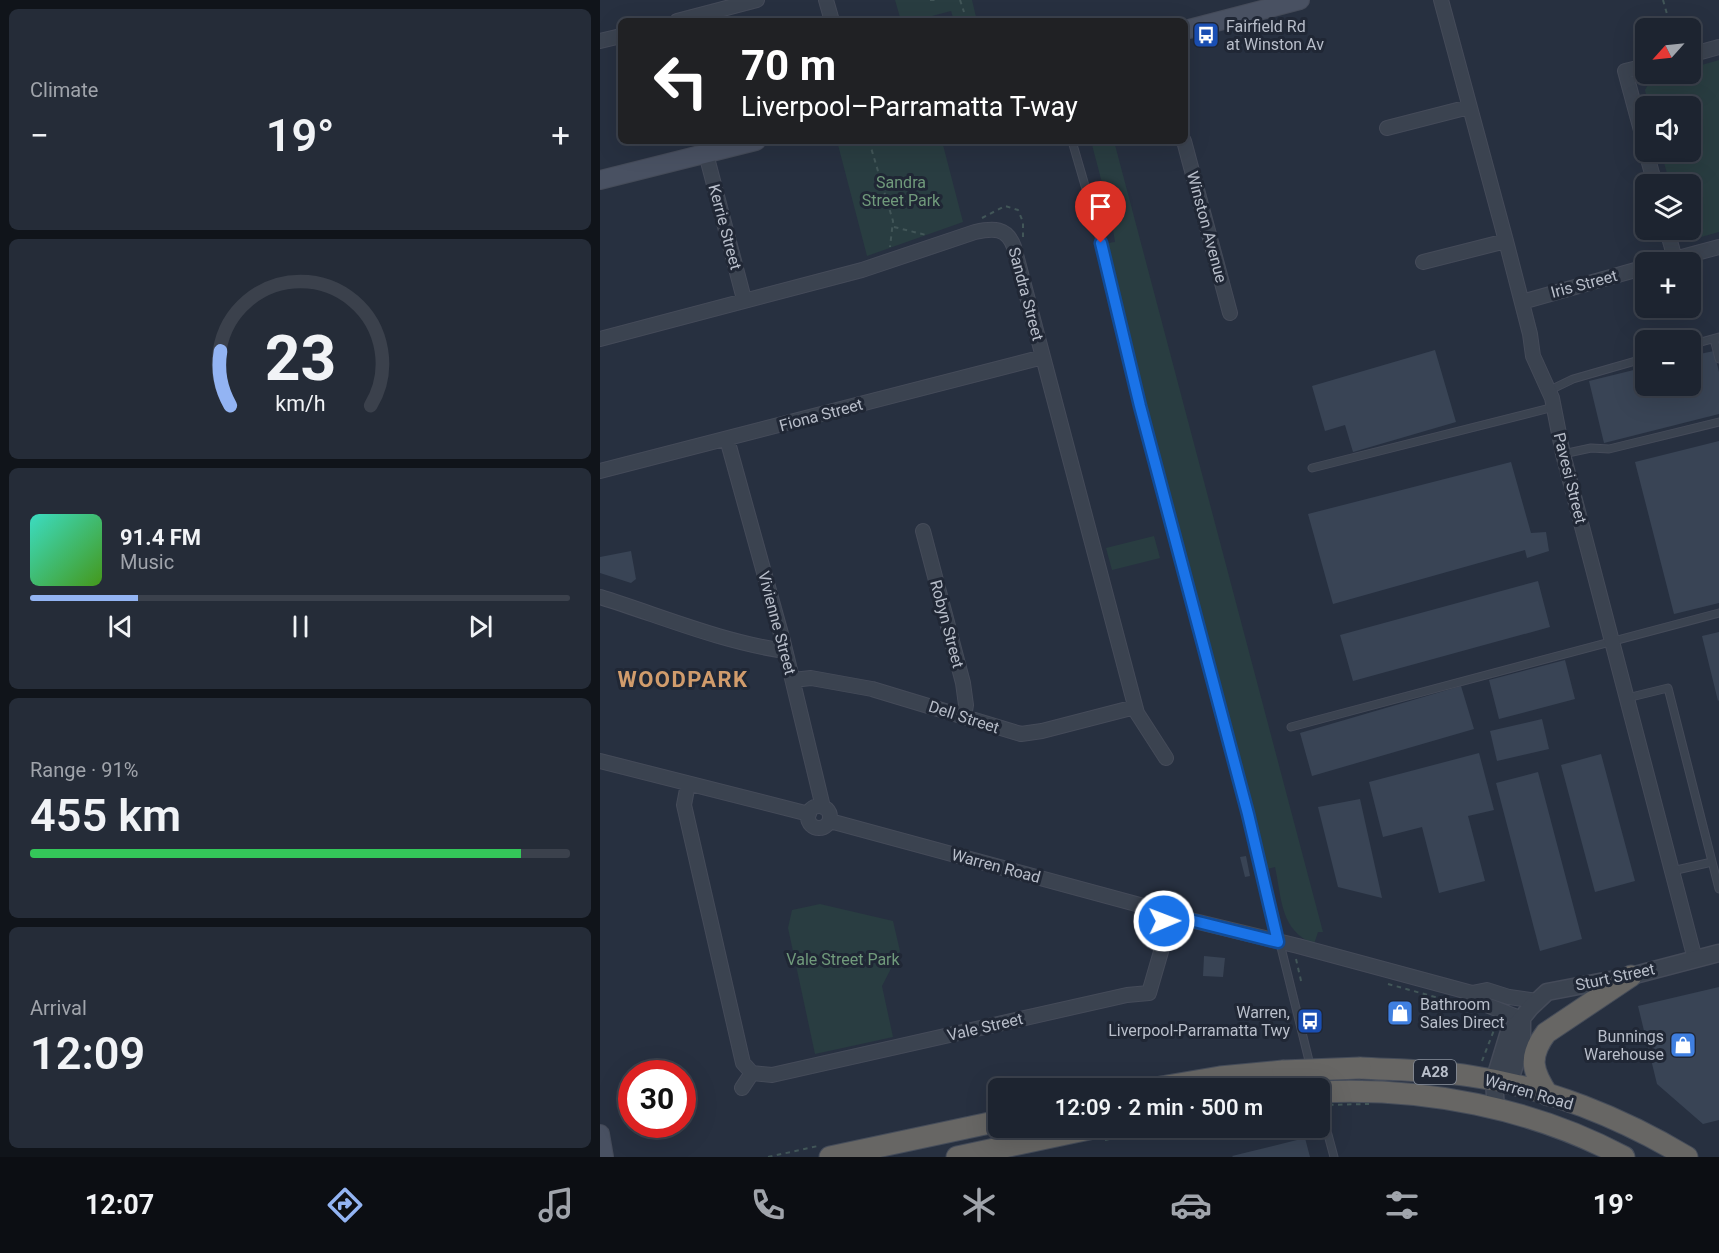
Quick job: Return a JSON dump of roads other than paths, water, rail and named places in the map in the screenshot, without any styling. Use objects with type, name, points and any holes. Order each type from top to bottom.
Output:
[{"type":"highway","points":[[1548,1095],[1534,1069],[1533,1055],[1539,1042],[1546,1033],[1631,976]]},
{"type":"highway","name":"Warren Road","points":[[1215,1078],[1283,1071],[1360,1068],[1427,1071],[1502,1082],[1548,1095],[1622,1121],[1687,1157]]},
{"type":"highway","name":"Warren Road","points":[[1330,1093],[1367,1097],[1426,1096],[1496,1109],[1558,1128],[1624,1157]]},
{"type":"highway","points":[[830,1157],[988,1123]]},
{"type":"highway","points":[[957,1157],[1047,1138]]},
{"type":"main road","points":[[1188,29],[1260,5],[1300,0]]},
{"type":"main road","points":[[600,180],[744,144]]},
{"type":"main road","name":"Sturt Street","points":[[1496,1109],[1502,1082]]},
{"type":"main road","points":[[600,1134],[604,1157]]},
{"type":"street","points":[[688,18],[757,0]]},
{"type":"street","points":[[826,0],[831,18]]},
{"type":"street","name":"Pavesi Street","points":[[1441,0],[1522,302],[1533,356],[1554,407],[1563,454],[1695,959]]},
{"type":"street","points":[[600,41],[618,37]]},
{"type":"street","points":[[1701,52],[1719,47]]},
{"type":"street","points":[[1635,69],[1625,71],[1635,109]]},
{"type":"street","points":[[1387,128],[1469,107]]},
{"type":"street","name":"Winston Avenue","points":[[1185,144],[1230,313]]},
{"type":"street","name":"Kerrie Street","points":[[706,154],[744,300]]},
{"type":"street","name":"Sandra Street","points":[[600,339],[886,262],[975,232],[1001,230],[1011,239],[1014,247],[1135,707],[1143,726],[1166,758]]},
{"type":"street","points":[[1423,262],[1506,241]]},
{"type":"street","points":[[1701,252],[1719,247]]},
{"type":"street","name":"Iris Street","points":[[1522,302],[1635,270]]},
{"type":"street","name":"Fiona Street","points":[[600,471],[1042,357]]},
{"type":"street","name":"Vivienne Street","points":[[728,439],[793,680],[823,807]]},
{"type":"street","name":"Robyn Street","points":[[923,531],[963,683],[966,705],[964,717]]},
{"type":"street","points":[[600,597],[708,632],[785,651]]},
{"type":"street","name":"Dell Street","points":[[793,680],[811,678],[872,689],[1012,733],[1029,734],[1135,707]]},
{"type":"street","points":[[600,761],[809,814]]},
{"type":"street","points":[[688,784],[684,805],[742,1063],[752,1073],[741,1088]]},
{"type":"street","points":[[816,807],[823,807],[829,812],[830,821],[825,827],[817,828],[810,822],[809,814],[816,807]]},
{"type":"street","name":"Warren Road","points":[[830,821],[1162,911],[1165,906],[1175,904],[1182,911],[1176,921]]},
{"type":"street","points":[[1176,921],[1278,942],[1484,1004],[1522,1019]]},
{"type":"street","name":"Vale Street","points":[[752,1073],[772,1075],[1127,995],[1149,993],[1176,921]]},
{"type":"street","name":"Sturt Street","points":[[1502,1082],[1509,1035],[1537,1001],[1552,990],[1631,976],[1719,953]]},
{"type":"street","points":[[1470,1000],[1487,990],[1537,1001]]},
{"type":"lane","points":[[1073,144],[1095,220],[1140,406],[1248,814],[1313,1078]]},
{"type":"lane","points":[[1701,342],[1716,338],[1719,359]]},
{"type":"lane","points":[[1548,391],[1573,379],[1635,361]]},
{"type":"lane","points":[[1312,468],[1554,407]]},
{"type":"lane","points":[[1563,454],[1591,448],[1609,449],[1719,422]]},
{"type":"lane","points":[[1291,727],[1719,613]]},
{"type":"lane","points":[[1626,698],[1668,688],[1719,889]]},
{"type":"lane","points":[[1672,871],[1712,862]]},
{"type":"lane","points":[[1329,1138],[1334,1157]]},
{"type":"place","name":"Fairfield Rd at Winston Av","points":[[1206,35]]},
{"type":"place","name":"Bathroom Sales Direct","points":[[1400,1013]]},
{"type":"place","name":"Warren, Liverpool-Parramatta Twy","points":[[1310,1021]]},
{"type":"place","name":"Bunnings Warehouse","points":[[1683,1045]]},
{"type":"district","name":"WOODPARK","points":[[683,679]]},
{"type":"park label","name":"Sandra Street Park","points":[[901,191]]},
{"type":"park label","name":"Vale Street Park","points":[[843,959]]}]
